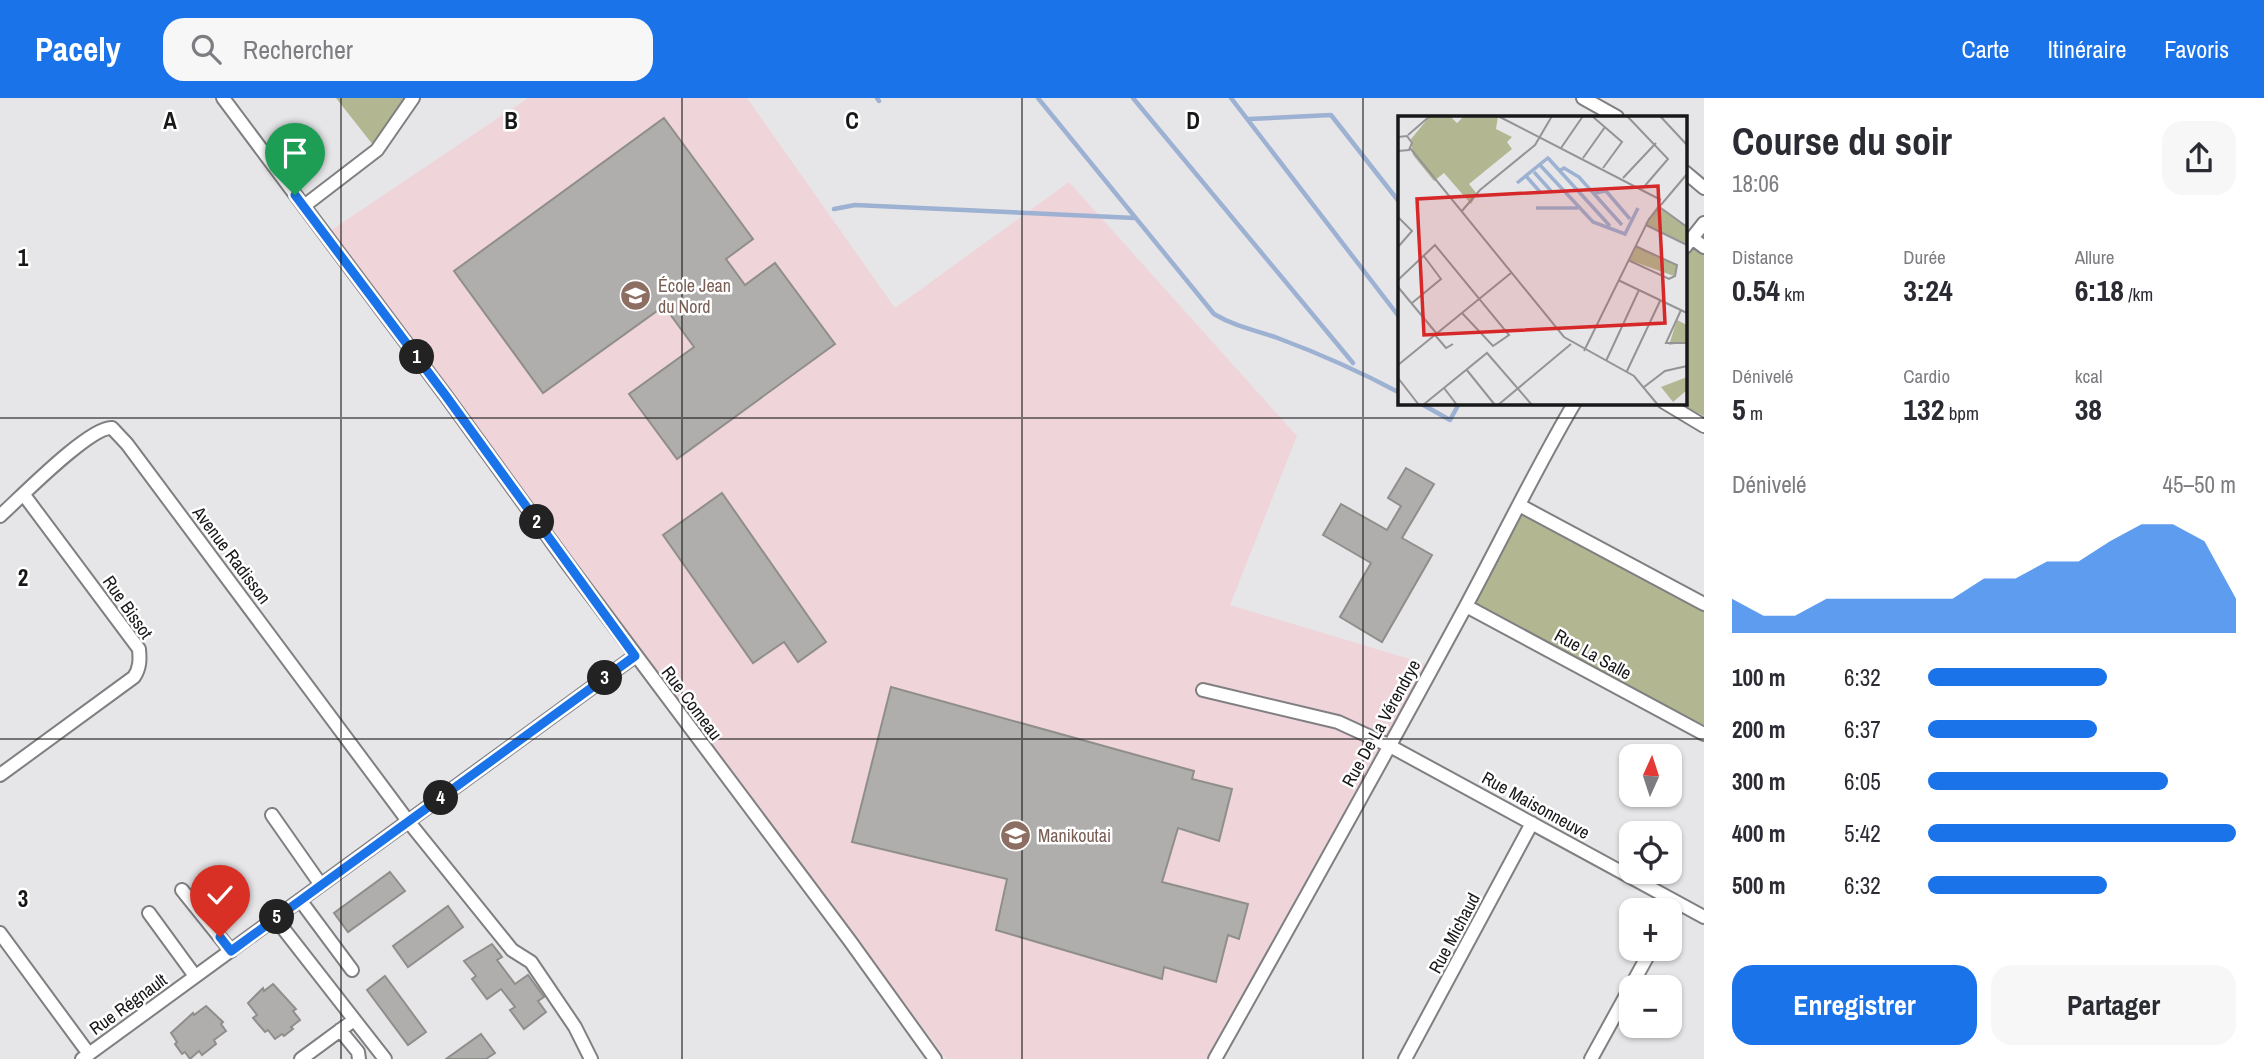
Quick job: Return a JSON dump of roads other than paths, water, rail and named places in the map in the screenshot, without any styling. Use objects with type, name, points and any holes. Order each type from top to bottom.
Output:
[{"type":"street","name":"Rue Comeau","points":[[223,98],[935,1059]]},
{"type":"street","points":[[303,206],[377,150],[413,98]]},
{"type":"street","points":[[1583,98],[1601,102],[1616,116]]},
{"type":"street","points":[[1686,173],[1704,188]]},
{"type":"street","points":[[1704,223],[1689,243],[1704,247]]},
{"type":"street","name":"Rue De La Vérendrye","points":[[1215,1059],[1466,606],[1574,404]]},
{"type":"street","points":[[1667,404],[1704,426]]},
{"type":"street","name":"Avenue Radisson","points":[[0,516],[98,430],[112,428],[127,443],[408,821]]},
{"type":"street","name":"Rue Bissot","points":[[0,775],[134,677],[139,670],[140,659],[139,649],[116,616],[24,495]]},
{"type":"street","points":[[1518,505],[1704,604]]},
{"type":"street","name":"Rue La Salle","points":[[1466,606],[1704,734]]},
{"type":"street","name":"Rue Régnault","points":[[86,1056],[635,656]]},
{"type":"street","name":"Rue Maisonneuve","points":[[1203,690],[1338,722],[1388,745],[1668,898]]},
{"type":"street","points":[[272,815],[321,885]]},
{"type":"street","points":[[408,821],[512,950],[531,962],[575,1027],[591,1059]]},
{"type":"street","name":"Rue Michaud","points":[[1405,1059],[1532,823]]},
{"type":"street","points":[[181,890],[231,951]]},
{"type":"street","points":[[300,900],[352,970]]},
{"type":"street","name":"Rue Maisonneuve","points":[[1682,906],[1704,917]]},
{"type":"street","points":[[149,913],[195,976]]},
{"type":"street","points":[[275,918],[385,1059]]},
{"type":"street","points":[[0,933],[86,1056]]},
{"type":"street","points":[[1591,1059],[1645,961]]},
{"type":"street","points":[[301,1059],[354,1020]]},
{"type":"street","points":[[340,1030],[358,1052],[359,1059]]},
{"type":"waterway","points":[[1038,98],[1214,314],[1323,356],[1398,392]]},
{"type":"waterway","points":[[1133,98],[1353,363]]},
{"type":"waterway","points":[[1231,98],[1398,315]]},
{"type":"waterway","points":[[1249,119],[1331,115],[1398,200]]},
{"type":"waterway","points":[[834,209],[855,205],[1135,218]]},
{"type":"waterway","points":[[1422,404],[1450,420],[1459,404]]},
{"type":"place","name":"École Jean du Nord","points":[[635,295]]},
{"type":"place","name":"Manikoutai","points":[[1015,835]]}]
